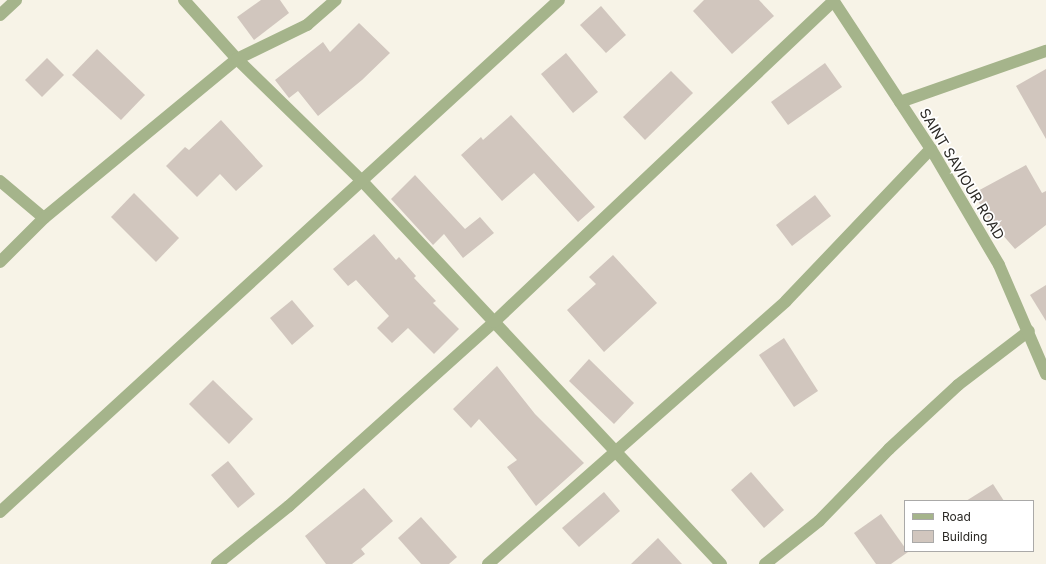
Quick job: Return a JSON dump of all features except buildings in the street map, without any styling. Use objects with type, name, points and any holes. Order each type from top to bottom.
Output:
[{"type":"street","points":[[0,15],[16,0]]},
{"type":"street","points":[[184,0],[237,59],[362,181],[612,451],[721,564]]},
{"type":"street","points":[[0,262],[44,218],[237,59],[307,25],[336,0]]},
{"type":"street","points":[[0,512],[559,0]]},
{"type":"street","points":[[217,564],[289,506],[494,322],[833,0]]},
{"type":"street","name":"SAINT SAVIOUR ROAD","points":[[833,0],[931,149],[999,265],[1029,331],[1046,374]]},
{"type":"street","points":[[900,102],[1046,51]]},
{"type":"street","points":[[488,564],[612,451],[786,301],[931,149]]},
{"type":"street","points":[[0,181],[44,218]]},
{"type":"street","points":[[765,564],[819,521],[889,449],[958,385],[1029,331]]}]
